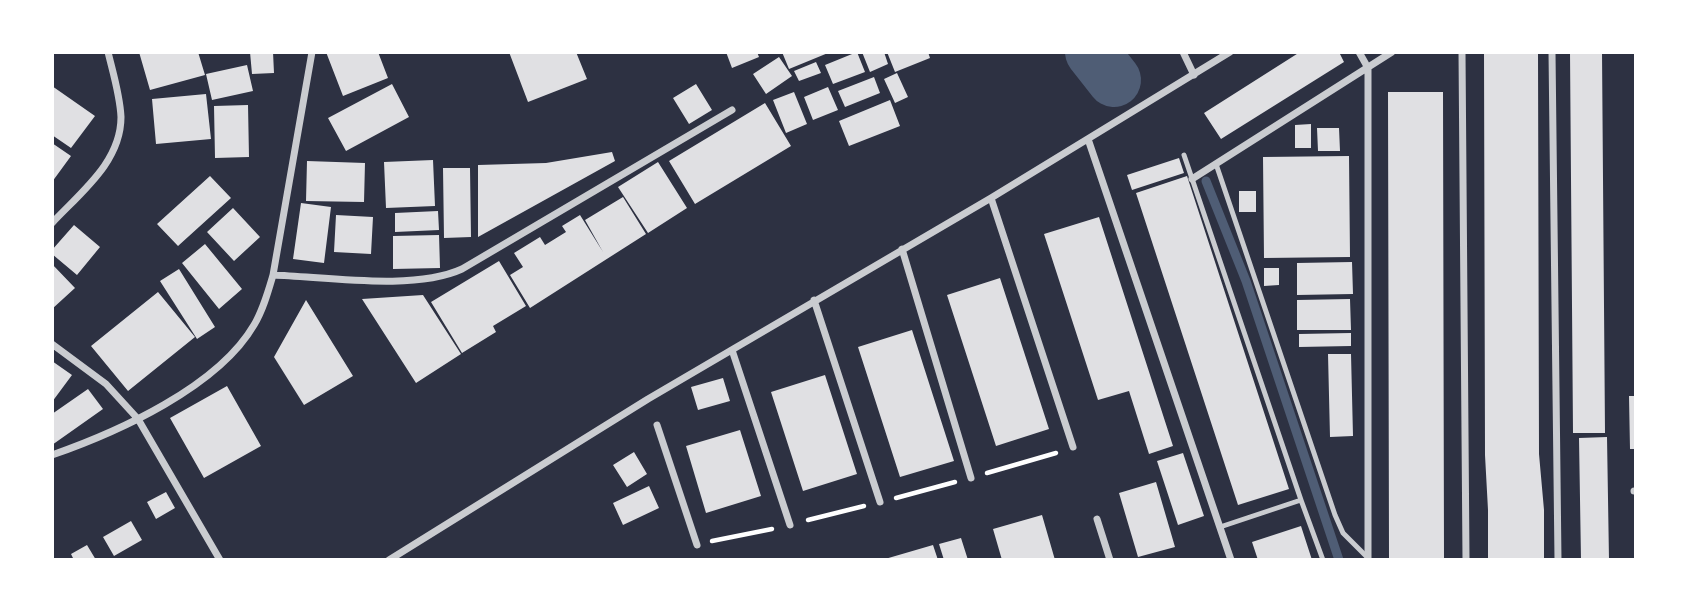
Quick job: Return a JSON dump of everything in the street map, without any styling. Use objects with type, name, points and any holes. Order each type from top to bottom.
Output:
[{"type":"street","points":[[52,223],[106,165],[115,150],[121,115],[108,52]]},
{"type":"street","points":[[52,455],[138,419],[193,385],[239,346],[254,325],[273,275],[312,52]]},
{"type":"street","points":[[1183,52],[1194,75]]},
{"type":"street","points":[[389,559],[814,300],[991,198],[1230,52]]},
{"type":"street","points":[[1359,52],[1368,68],[1368,558]]},
{"type":"street","points":[[1192,179],[1392,52]]},
{"type":"street","points":[[1462,52],[1466,559]]},
{"type":"street","points":[[1552,52],[1558,559]]},
{"type":"street","points":[[273,275],[400,281],[445,277],[733,110]]},
{"type":"street","points":[[1088,139],[1231,559]]},
{"type":"street","points":[[991,198],[1073,447]]},
{"type":"street","points":[[902,249],[971,478]]},
{"type":"street","points":[[814,300],[880,502]]},
{"type":"street","points":[[52,344],[106,384],[138,419],[220,559]]},
{"type":"street","points":[[732,350],[790,525]]},
{"type":"street","points":[[657,425],[697,545]]},
{"type":"street","points":[[1097,519],[1110,559]]},
{"type":"lane","points":[[1184,155],[1301,500],[1324,559]]},
{"type":"lane","points":[[1216,164],[1335,515],[1343,533],[1368,558]]},
{"type":"lane","points":[[1220,527],[1301,500]]},
{"type":"building","points":[[139,52],[198,52],[205,75],[150,90]]},
{"type":"building","points":[[250,52],[273,52],[274,73],[252,74]]},
{"type":"building","points":[[326,52],[378,52],[388,78],[343,96]]},
{"type":"building","points":[[509,52],[576,52],[587,79],[528,102]]},
{"type":"building","points":[[726,52],[757,52],[759,57],[732,68]]},
{"type":"building","points":[[782,52],[828,52],[828,53],[789,69]]},
{"type":"building","points":[[857,52],[865,72],[833,84],[825,65]]},
{"type":"building","points":[[862,52],[884,52],[888,64],[870,72]]},
{"type":"building","points":[[887,52],[928,52],[930,58],[895,72]]},
{"type":"building","points":[[1300,52],[1339,52],[1344,62],[1221,139],[1204,113]]},
{"type":"building","points":[[1484,52],[1538,52],[1539,454],[1544,510],[1544,560],[1488,560],[1485,455]]},
{"type":"building","points":[[1570,52],[1602,52],[1605,433],[1573,433]]},
{"type":"building","points":[[779,57],[792,76],[766,94],[753,74]]},
{"type":"building","points":[[816,62],[821,73],[799,81],[794,71]]},
{"type":"building","points":[[247,65],[253,91],[212,100],[206,74]]},
{"type":"building","points":[[897,73],[908,97],[895,103],[884,79]]},
{"type":"building","points":[[874,77],[880,93],[845,107],[838,91]]},
{"type":"building","points":[[392,84],[409,117],[346,151],[328,118]]},
{"type":"building","points":[[696,84],[712,110],[689,124],[673,98]]},
{"type":"building","points":[[52,86],[95,116],[71,148],[52,135]]},
{"type":"building","points":[[828,87],[838,110],[813,120],[804,97]]},
{"type":"building","points":[[794,92],[807,124],[786,133],[773,100]]},
{"type":"building","points":[[1388,92],[1443,92],[1444,560],[1389,560]]},
{"type":"building","points":[[206,94],[211,139],[156,144],[152,99]]},
{"type":"building","points":[[890,100],[900,126],[849,146],[839,121]]},
{"type":"building","points":[[765,103],[791,146],[695,204],[669,161]]},
{"type":"building","points":[[248,105],[249,157],[215,158],[214,106]]},
{"type":"building","points":[[1311,124],[1311,148],[1295,148],[1295,125]]},
{"type":"building","points":[[1317,128],[1339,128],[1340,151],[1318,151]]},
{"type":"building","points":[[52,143],[71,156],[52,182]]},
{"type":"building","points":[[612,152],[615,161],[478,237],[478,165],[546,163]]},
{"type":"building","points":[[1349,156],[1350,257],[1264,258],[1263,157]]},
{"type":"building","points":[[1179,158],[1184,173],[1132,190],[1127,175]]},
{"type":"building","points":[[433,160],[435,206],[386,208],[384,162]]},
{"type":"building","points":[[307,161],[365,163],[364,202],[306,201]]},
{"type":"building","points":[[658,162],[687,208],[648,233],[618,187]]},
{"type":"building","points":[[443,168],[470,168],[471,237],[444,238]]},
{"type":"building","points":[[210,176],[231,198],[178,246],[157,224]]},
{"type":"building","points":[[1187,176],[1289,489],[1238,505],[1136,193]]},
{"type":"building","points":[[1239,191],[1256,191],[1256,212],[1239,212]]},
{"type":"building","points":[[623,197],[646,234],[530,308],[510,275],[523,267],[514,253],[540,237],[545,245],[566,232],[562,226],[580,215],[603,252],[585,220]]},
{"type":"building","points":[[301,203],[331,207],[324,263],[293,259]]},
{"type":"building","points":[[233,208],[260,237],[234,261],[207,232]]},
{"type":"building","points":[[438,211],[439,230],[395,232],[395,213]]},
{"type":"building","points":[[336,215],[373,217],[371,254],[334,252]]},
{"type":"building","points":[[1099,217],[1173,446],[1149,454],[1129,391],[1098,400],[1044,234]]},
{"type":"building","points":[[74,225],[100,247],[77,275],[52,254],[52,250]]},
{"type":"building","points":[[439,235],[440,268],[393,269],[393,236]]},
{"type":"building","points":[[205,244],[242,289],[219,309],[182,263]]},
{"type":"building","points":[[499,261],[526,306],[493,326],[496,332],[462,353],[431,302]]},
{"type":"building","points":[[1352,262],[1353,294],[1297,295],[1297,263]]},
{"type":"building","points":[[52,264],[75,288],[52,309]]},
{"type":"building","points":[[1264,268],[1279,268],[1279,285],[1264,286]]},
{"type":"building","points":[[179,269],[215,327],[197,339],[160,281]]},
{"type":"building","points":[[1000,278],[1049,429],[996,446],[947,295]]},
{"type":"building","points":[[158,292],[195,337],[128,391],[91,346]]},
{"type":"building","points":[[423,295],[461,354],[416,383],[362,299]]},
{"type":"building","points":[[1350,299],[1351,330],[1297,330],[1297,300]]},
{"type":"building","points":[[306,300],[353,376],[304,405],[274,357]]},
{"type":"building","points":[[912,330],[954,461],[900,477],[858,347]]},
{"type":"building","points":[[1351,333],[1351,346],[1299,347],[1299,334]]},
{"type":"building","points":[[1328,354],[1351,354],[1353,436],[1330,437]]},
{"type":"building","points":[[52,361],[72,375],[52,402]]},
{"type":"building","points":[[825,375],[857,474],[803,491],[771,392]]},
{"type":"building","points":[[723,378],[730,401],[698,410],[691,387]]},
{"type":"building","points":[[227,386],[261,446],[204,478],[170,418]]},
{"type":"building","points":[[88,389],[103,409],[52,445],[52,414]]},
{"type":"building","points":[[1629,396],[1636,396],[1636,449],[1630,449]]},
{"type":"building","points":[[740,430],[761,496],[706,513],[686,446]]},
{"type":"building","points":[[1607,437],[1609,560],[1581,560],[1579,438]]},
{"type":"building","points":[[634,452],[647,474],[627,487],[613,465]]},
{"type":"building","points":[[1183,453],[1204,516],[1178,525],[1157,461]]},
{"type":"building","points":[[1156,482],[1175,547],[1138,557],[1119,493]]},
{"type":"building","points":[[649,486],[659,508],[623,525],[613,503]]},
{"type":"building","points":[[166,492],[175,508],[156,519],[147,502]]},
{"type":"building","points":[[1042,515],[1055,560],[1002,560],[993,529]]},
{"type":"building","points":[[131,521],[142,540],[114,556],[103,537]]},
{"type":"building","points":[[1301,526],[1312,560],[1258,560],[1252,542]]},
{"type":"building","points":[[961,538],[968,560],[944,560],[939,544]]},
{"type":"building","points":[[87,545],[96,560],[74,560],[71,554]]},
{"type":"building","points":[[933,545],[938,560],[885,560],[885,559]]},
{"type":"waterway","points":[[1092,52],[1114,80]]},
{"type":"waterway","points":[[1206,181],[1246,281],[1339,560]]}]
